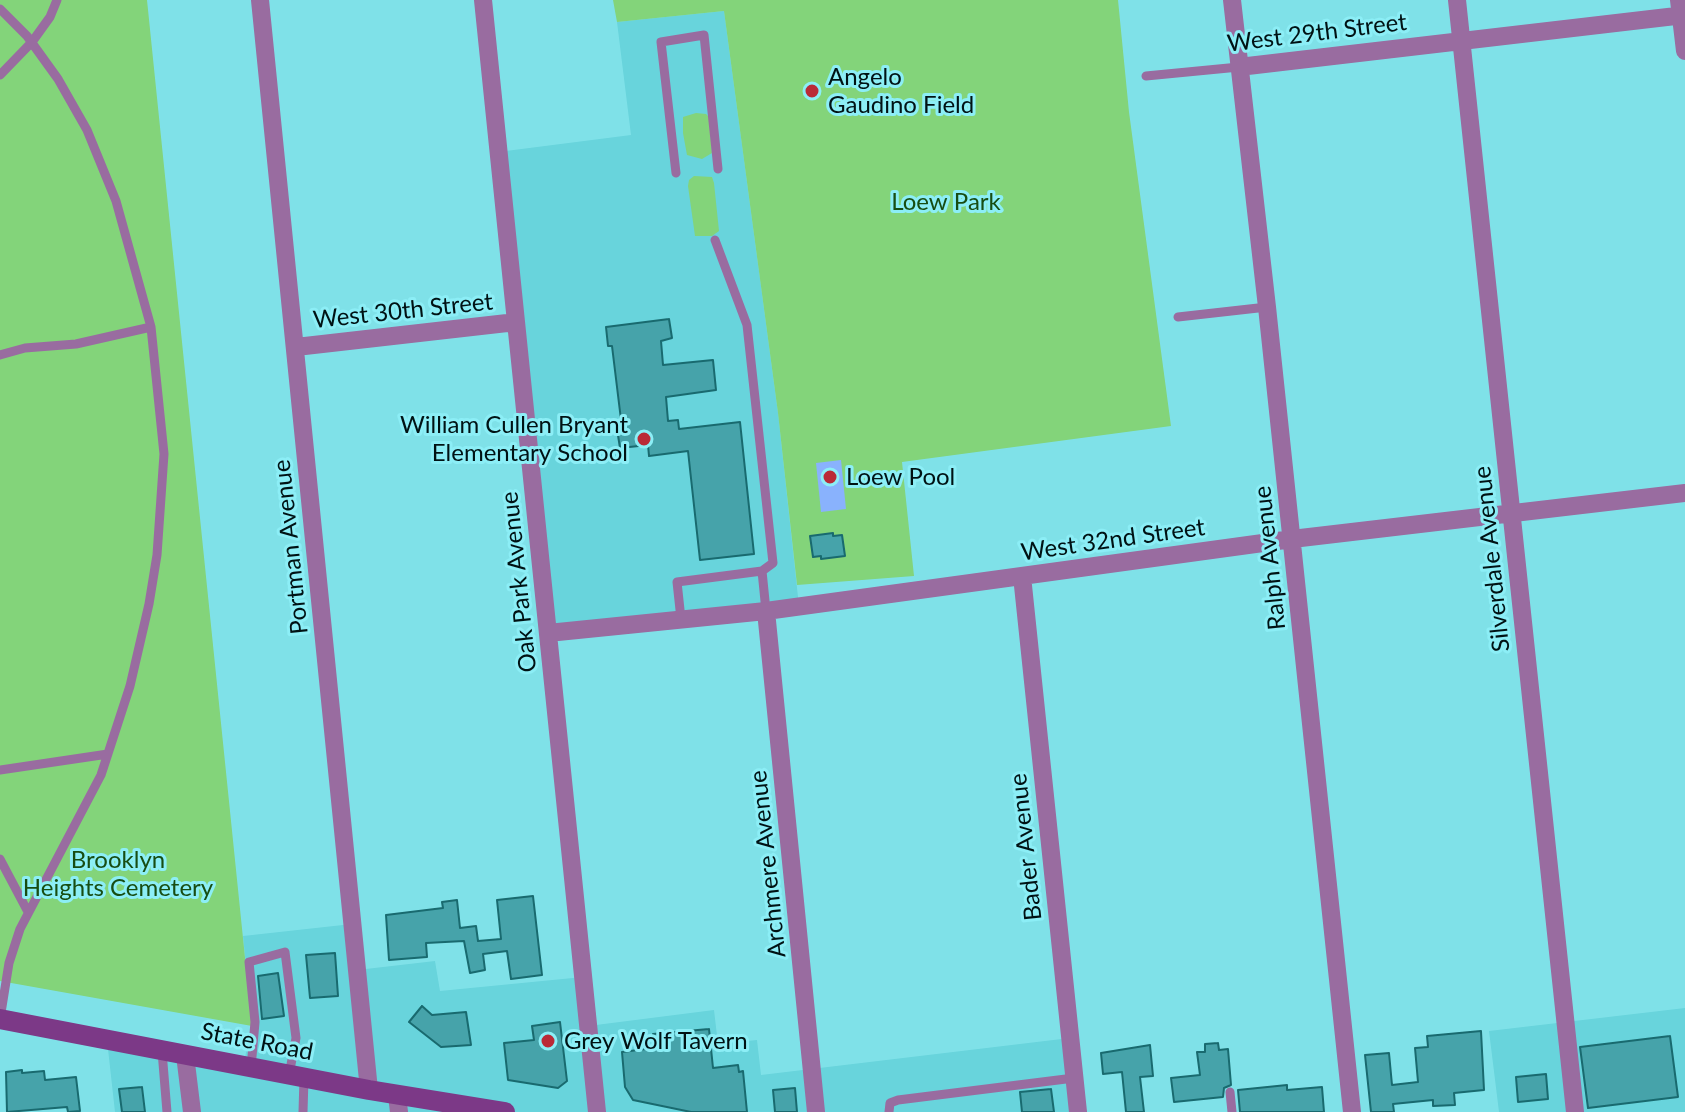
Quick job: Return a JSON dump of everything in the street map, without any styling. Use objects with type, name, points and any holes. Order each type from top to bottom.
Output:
[{"type":"main road","name":"State Road","points":[[0,1019],[369,1090],[398,1103],[505,1112]]},
{"type":"street","name":"Portman Avenue","points":[[260,0],[369,1090]]},
{"type":"street","name":"Oak Park Avenue","points":[[483,0],[597,1112]]},
{"type":"street","name":"Ralph Avenue","points":[[1232,0],[1352,1112]]},
{"type":"street","name":"Silverdale Avenue","points":[[1457,0],[1575,1112]]},
{"type":"street","name":"West 29th Street","points":[[1239,67],[1682,10]]},
{"type":"street","points":[[1682,10],[1685,51]]},
{"type":"street","name":"West 30th Street","points":[[296,347],[516,322]]},
{"type":"street","name":"West 32nd Street","points":[[548,633],[766,611],[1292,539],[1685,493]]},
{"type":"street","name":"Bader Avenue","points":[[1022,576],[1078,1112]]},
{"type":"street","name":"Archmere Avenue","points":[[766,611],[816,1112]]},
{"type":"street","points":[[185,1055],[192,1112]]},
{"type":"lane","points":[[0,75],[32,42],[50,17],[57,0]]},
{"type":"lane","points":[[0,9],[32,42],[58,79],[87,130],[116,201],[151,327],[164,454],[159,539],[140,647],[101,775],[28,912],[9,963],[0,1019]]},
{"type":"lane","points":[[676,173],[661,42],[704,35],[718,169]]},
{"type":"lane","name":"West 29th Street","points":[[1146,76],[1239,67]]},
{"type":"lane","points":[[681,619],[677,582],[762,571],[773,563],[747,325],[715,240]]},
{"type":"lane","points":[[1178,317],[1267,307]]},
{"type":"lane","points":[[0,355],[25,348],[76,344],[151,327]]},
{"type":"lane","points":[[762,571],[766,611]]},
{"type":"lane","points":[[0,770],[108,754]]},
{"type":"lane","points":[[0,859],[28,912]]},
{"type":"lane","points":[[251,1068],[255,1022],[249,962],[285,952],[296,1038],[296,1076],[303,1112]]},
{"type":"lane","points":[[162,1051],[167,1112]]},
{"type":"lane","points":[[889,1112],[890,1103],[898,1100],[1074,1078]]},
{"type":"lane","points":[[1230,1092],[1232,1112]]},
{"type":"shaded area","points":[[724,11],[778,413],[799,606],[548,633],[498,152],[631,135],[617,22]]},
{"type":"shaded area","name":"Loew Pool","points":[[841,460],[846,509],[821,512],[816,463]]},
{"type":"shaded area","points":[[352,924],[357,970],[435,961],[440,991],[583,977],[588,1026],[714,1010],[718,1044],[757,1040],[761,1075],[1070,1038],[1078,1112],[115,1112],[107,1040],[243,1066],[252,1026],[243,936]]},
{"type":"shaded area","points":[[1685,1008],[1685,1112],[1499,1112],[1489,1031]]},
{"type":"green space","name":"Brooklyn Heights Cemetery","points":[[0,0],[147,0],[252,1026],[0,981]]},
{"type":"green space","name":"Loew Park","points":[[613,0],[1118,0],[1129,112],[1171,426],[902,462],[914,576],[797,585],[778,413],[724,11],[617,22]]},
{"type":"green space","points":[[696,113],[709,117],[712,153],[702,159],[687,155],[683,133],[683,117]]},
{"type":"green space","points":[[694,176],[712,177],[714,183],[719,231],[712,236],[695,236],[688,186]]},
{"type":"building","name":"William Cullen Bryant Elementary School","points":[[669,319],[672,338],[661,341],[663,365],[713,360],[716,390],[666,397],[668,421],[678,420],[679,429],[740,422],[754,554],[700,560],[688,451],[649,456],[648,445],[620,448],[617,429],[622,428],[612,346],[608,346],[606,327]]},
{"type":"building","points":[[833,533],[833,536],[842,535],[845,556],[813,557],[810,536]]},
{"type":"building","points":[[533,896],[542,975],[511,979],[507,951],[483,954],[485,970],[470,973],[464,941],[426,943],[427,957],[389,960],[386,915],[443,908],[442,902],[457,900],[460,928],[476,926],[478,941],[501,939],[497,900]]},
{"type":"building","points":[[335,953],[338,996],[310,998],[306,955]]},
{"type":"building","points":[[278,973],[284,1016],[262,1019],[258,976]]},
{"type":"building","points":[[422,1006],[432,1015],[466,1012],[471,1045],[441,1047],[409,1022]]},
{"type":"building","name":"Grey Wolf Tavern","points":[[560,1022],[567,1081],[558,1088],[508,1080],[504,1043],[534,1040],[532,1026]]},
{"type":"building","points":[[709,1029],[713,1068],[738,1065],[739,1072],[743,1071],[747,1112],[691,1112],[633,1100],[625,1087],[622,1052],[654,1048],[653,1034]]},
{"type":"building","points":[[1481,1031],[1484,1090],[1454,1093],[1455,1105],[1433,1106],[1433,1100],[1393,1104],[1394,1112],[1371,1112],[1365,1055],[1389,1053],[1392,1085],[1418,1082],[1415,1048],[1428,1047],[1427,1036]]},
{"type":"building","points":[[1670,1036],[1678,1097],[1588,1108],[1580,1047]]},
{"type":"building","points":[[1218,1043],[1219,1050],[1228,1049],[1231,1085],[1224,1088],[1223,1097],[1174,1102],[1171,1078],[1200,1075],[1197,1052],[1205,1052],[1205,1044]]},
{"type":"building","points":[[1150,1045],[1153,1076],[1140,1077],[1144,1112],[1126,1112],[1122,1072],[1103,1074],[1101,1053]]},
{"type":"building","points":[[22,1070],[22,1073],[44,1071],[45,1080],[76,1077],[80,1111],[68,1112],[67,1107],[7,1112],[6,1072]]},
{"type":"building","points":[[1546,1074],[1548,1099],[1518,1102],[1516,1077]]},
{"type":"building","points":[[1287,1085],[1287,1090],[1322,1087],[1324,1112],[1240,1112],[1238,1090]]},
{"type":"building","points":[[142,1087],[145,1112],[122,1112],[119,1089]]},
{"type":"building","points":[[795,1088],[797,1112],[775,1112],[773,1090]]},
{"type":"building","points":[[1051,1089],[1054,1112],[1022,1112],[1020,1092]]},
{"type":"place","name":"Angelo Gaudino Field","points":[[812,91]]},
{"type":"place","name":"William Cullen Bryant Elementary School","points":[[644,439]]},
{"type":"place","name":"Loew Pool","points":[[830,477]]},
{"type":"place","name":"Grey Wolf Tavern","points":[[548,1041]]}]
